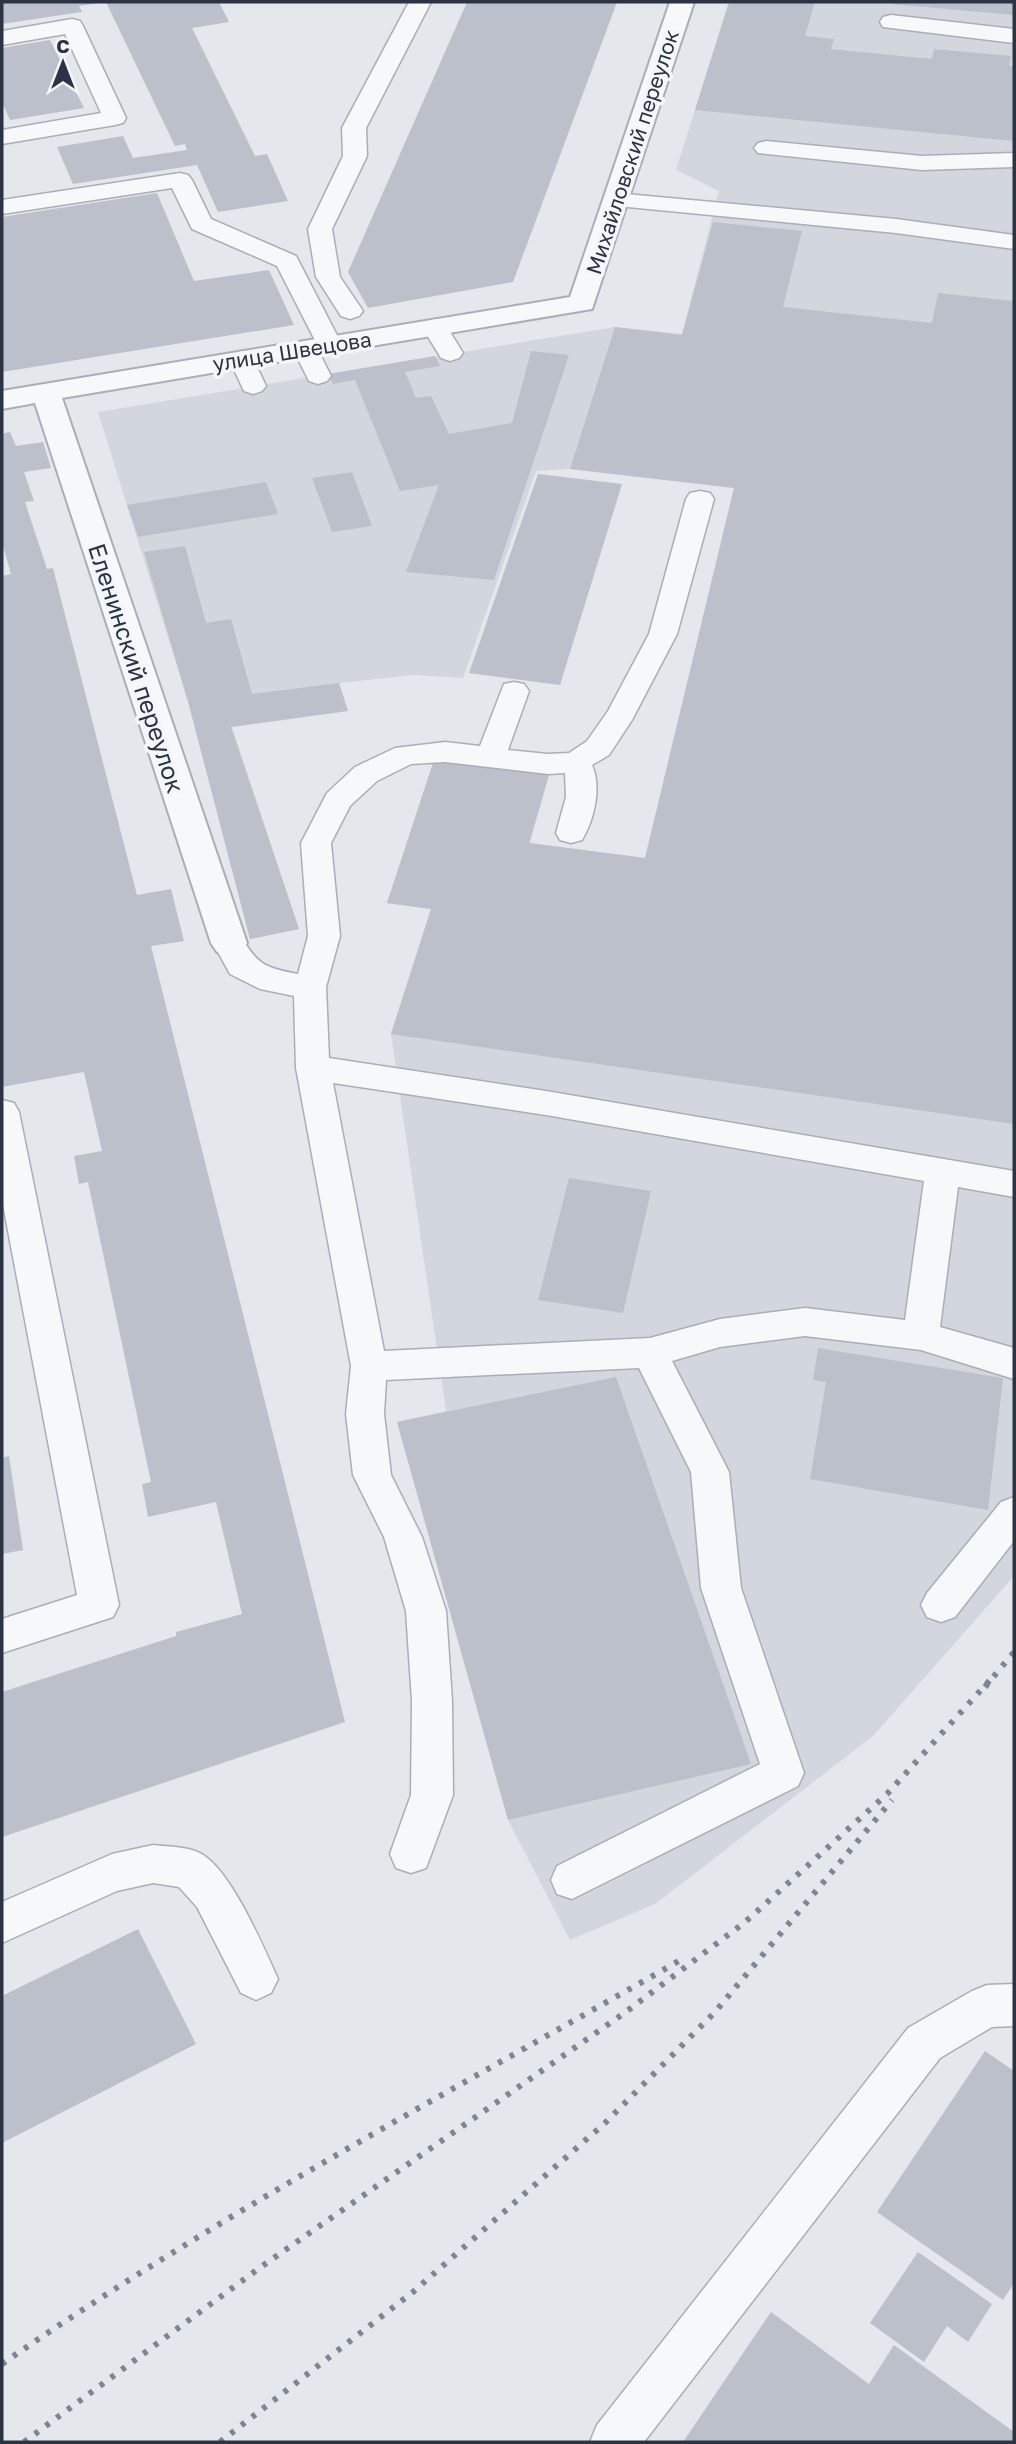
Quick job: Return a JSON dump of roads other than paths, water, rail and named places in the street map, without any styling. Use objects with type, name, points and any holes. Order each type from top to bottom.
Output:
[{"type":"street","name":"Михайловский переулок","points":[[582,303],[682,2]]},
{"type":"street","name":"улица Швецова","points":[[2,400],[582,303]]},
{"type":"street","name":"Еленинский переулок","points":[[47,392],[229,943]]},
{"type":"lane","points":[[349,311],[328,277],[320,229],[355,156],[354,128],[420,2]]},
{"type":"lane","points":[[891,22],[1014,36]]},
{"type":"lane","points":[[2,38],[72,26],[115,118],[2,136]]},
{"type":"lane","points":[[766,148],[922,163],[1014,160]]},
{"type":"lane","points":[[2,207],[180,180],[201,224],[286,261],[318,347],[318,376]]},
{"type":"lane","points":[[615,200],[896,226],[1014,242]]},
{"type":"lane","points":[[435,327],[450,353]]},
{"type":"lane","points":[[242,359],[253,386]]},
{"type":"lane","points":[[411,1854],[432,1795],[432,1701],[426,1611],[403,1537],[372,1475],[365,1414],[369,1366],[313,1068],[310,987],[324,936],[316,843],[338,800],[366,774],[406,755],[445,752],[548,764],[576,762],[598,748],[622,713],[663,635],[700,499]]},
{"type":"lane","points":[[491,757],[514,691]]},
{"type":"lane","points":[[571,833],[583,791],[584,775],[576,762]]},
{"type":"lane","points":[[229,943],[241,965],[271,981],[310,987]]},
{"type":"lane","points":[[313,1068],[546,1103],[942,1174],[1014,1184]]},
{"type":"lane","points":[[2,1112],[100,1605],[2,1636]]},
{"type":"lane","points":[[921,1336],[942,1174]]},
{"type":"lane","points":[[369,1366],[650,1353],[720,1333],[805,1322],[921,1336],[1014,1364]]},
{"type":"lane","points":[[572,1880],[783,1773],[721,1588],[710,1472],[650,1353]]},
{"type":"lane","points":[[941,1605],[1014,1513]]},
{"type":"lane","points":[[2,1923],[112,1873],[152,1864],[190,1869],[212,1893],[256,1979]]},
{"type":"lane","points":[[614,2442],[924,2043],[987,2006],[1014,2005]]},
{"type":"railway","points":[[985,1687],[1014,1652]]},
{"type":"railway","points":[[24,2442],[258,2269],[623,2014],[744,1923],[887,1794],[990,1680]]},
{"type":"railway","points":[[220,2442],[413,2292],[605,2123],[715,2012],[892,1800]]},
{"type":"railway","points":[[2,2364],[168,2255],[253,2204],[684,1958]]}]
